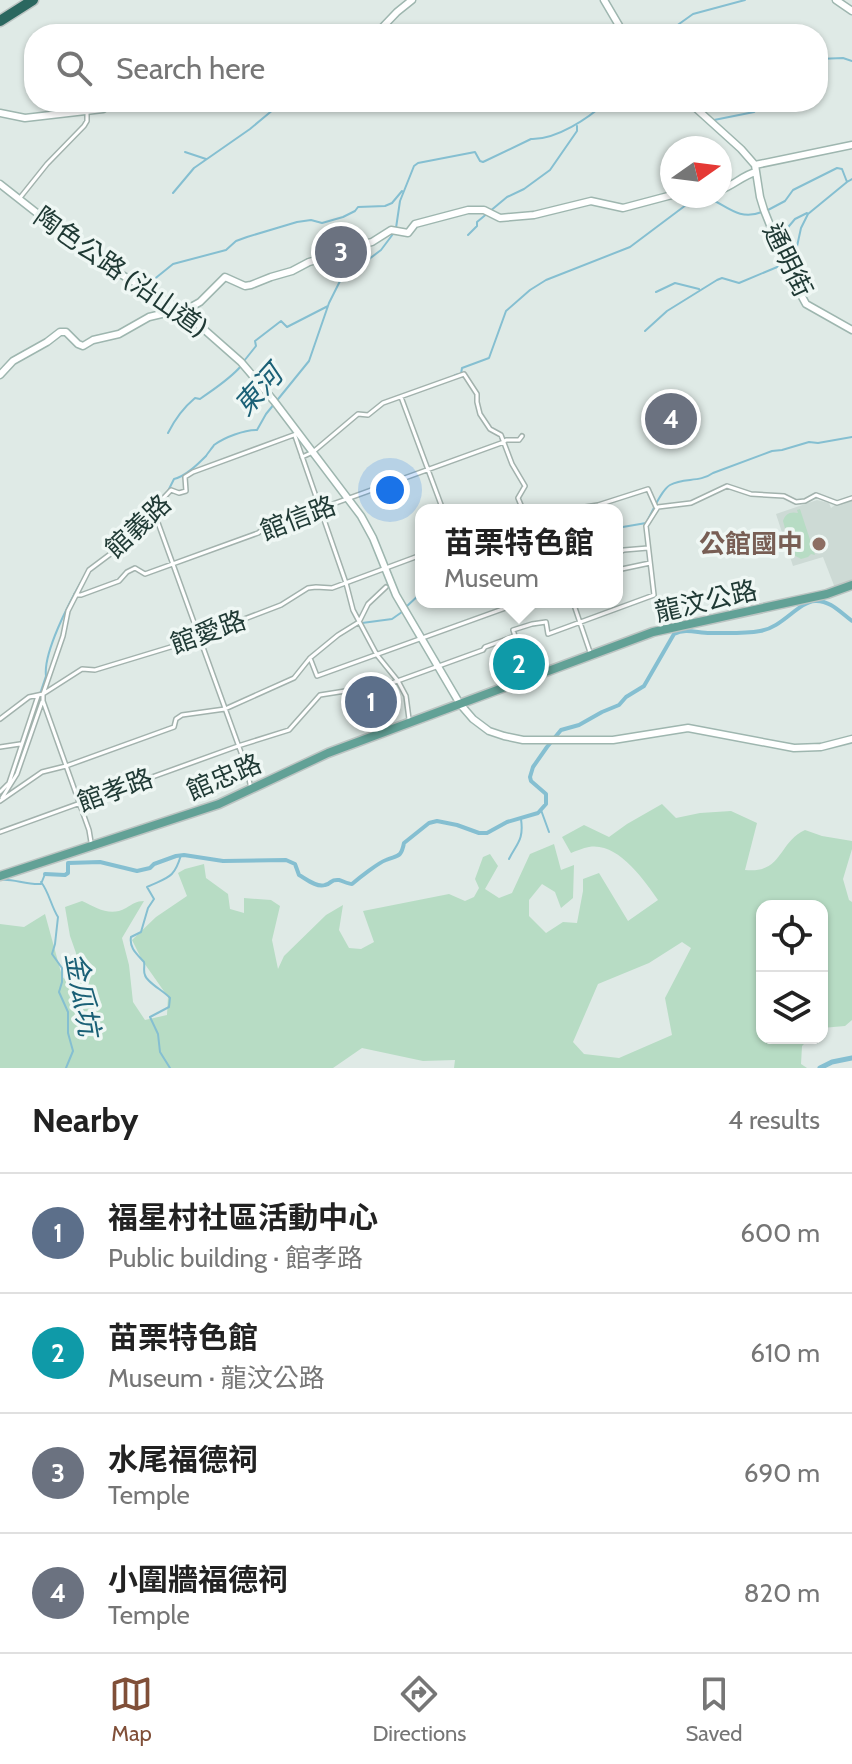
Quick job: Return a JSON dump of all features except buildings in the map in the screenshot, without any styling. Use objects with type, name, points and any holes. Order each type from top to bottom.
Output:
[{"type":"highway","points":[[0,19],[26,0]]},
{"type":"highway","points":[[0,19],[33,0]]},
{"type":"main road","name":"龍汶公路","points":[[460,704],[653,632],[827,594],[852,585]]},
{"type":"main road","name":"館忠路","points":[[0,876],[219,804],[328,753],[460,704]]},
{"type":"street","points":[[386,24],[412,0]]},
{"type":"street","points":[[604,0],[618,24]]},
{"type":"street","points":[[836,0],[852,11]]},
{"type":"street","points":[[0,113],[25,118],[77,112]]},
{"type":"street","points":[[19,199],[84,126],[86,112]]},
{"type":"street","points":[[700,112],[741,149],[755,169]]},
{"type":"street","points":[[732,185],[755,169],[852,145]]},
{"type":"street","name":"通明街","points":[[755,169],[765,211],[797,290],[806,304],[852,330]]},
{"type":"street","name":"陶色公路 (沿山道)","points":[[0,184],[98,261],[182,310],[243,364],[366,523],[396,595],[460,704],[477,722],[496,734],[523,740],[613,740],[688,728],[794,748],[821,747],[852,739]]},
{"type":"street","points":[[0,375],[13,361],[60,332],[66,332],[83,346],[93,340],[119,334],[149,317],[182,310],[200,302],[225,277],[245,286],[251,285],[344,249],[372,242],[391,230],[408,233],[415,224],[468,210],[478,209],[500,218],[534,215],[591,201],[623,208],[660,198]]},
{"type":"street","points":[[302,457],[313,452],[358,414],[368,415],[383,403],[464,374],[477,394],[481,415],[490,429],[501,435],[525,486],[518,498],[520,504]]},
{"type":"street","points":[[401,397],[441,504]]},
{"type":"street","points":[[297,434],[353,610],[377,655],[406,696],[410,723]]},
{"type":"street","name":"館義路","points":[[0,792],[9,783],[63,636],[68,611],[89,570],[125,543],[171,490],[179,493],[186,491],[185,477],[297,434]]},
{"type":"street","name":"館信路","points":[[76,595],[119,581],[135,568],[145,574],[257,534],[273,522],[286,521],[506,440],[519,440],[522,436]]},
{"type":"street","points":[[601,504],[648,489],[655,507],[691,503],[727,486],[751,494],[784,496],[796,502],[816,495],[837,503],[852,498]]},
{"type":"street","points":[[623,569],[650,563],[646,526],[658,507]]},
{"type":"street","points":[[153,509],[247,769],[251,789]]},
{"type":"street","points":[[623,550],[649,548]]},
{"type":"street","name":"館愛路","points":[[0,719],[29,697],[41,694],[82,669],[95,670],[174,646],[281,605],[308,588],[332,588],[415,557]]},
{"type":"street","name":"館孝路","points":[[623,606],[654,595],[650,563]]},
{"type":"street","points":[[0,801],[42,772],[174,727],[176,719],[182,715],[225,709],[294,678],[310,658],[359,622],[368,604],[386,587]]},
{"type":"street","points":[[310,658],[317,676],[505,608]]},
{"type":"street","points":[[575,608],[591,655]]},
{"type":"street","name":"館孝路","points":[[0,832],[289,730],[320,695],[358,689],[367,692],[515,636],[513,630],[546,622],[548,634],[619,608]]},
{"type":"street","points":[[41,694],[89,830],[91,846]]},
{"type":"street","points":[[0,801],[17,774],[43,701]]},
{"type":"street","points":[[0,747],[21,744]]},
{"type":"shaded area","name":"公館國中","points":[[817,500],[829,503],[831,508],[852,501],[852,581],[835,588],[823,557],[793,566],[776,514]]},
{"type":"green space","points":[[800,509],[815,555],[801,559],[792,554],[783,521],[788,514],[798,513]]},
{"type":"green space","points":[[662,804],[676,818],[731,811],[757,823],[745,870],[767,867],[796,835],[805,830],[852,841],[843,879],[852,902],[852,1020],[845,1026],[828,1027],[828,900],[756,900],[756,1044],[804,1044],[801,1064],[807,1068],[454,1068],[455,1060],[423,1061],[362,1048],[333,1068],[0,1068],[0,924],[24,927],[45,914],[62,976],[76,993],[76,953],[65,907],[82,901],[114,912],[144,901],[122,938],[133,1002],[145,1020],[167,1015],[168,997],[132,940],[156,917],[187,896],[178,873],[185,869],[204,864],[206,878],[228,894],[230,909],[244,913],[244,898],[271,900],[280,906],[272,940],[278,969],[284,956],[326,915],[343,905],[339,930],[349,948],[361,949],[374,942],[363,911],[449,894],[465,901],[474,897],[479,888],[475,879],[483,857],[490,854],[498,866],[485,889],[499,898],[512,893],[530,854],[554,844],[561,870],[574,865],[573,898],[561,908],[555,892],[542,884],[529,900],[529,916],[546,933],[563,922],[577,923],[583,879],[599,873],[628,921],[658,900],[645,883],[629,864],[610,850],[589,847],[571,853],[562,837],[584,825],[609,837]],"holes":[[[682,942],[691,948],[665,998],[672,1035],[619,1058],[584,1054],[573,1042],[598,984],[649,963]]]},
{"type":"waterway","name":"東河","points":[[679,24],[693,14],[745,0]]},
{"type":"waterway","points":[[828,59],[852,61]]},
{"type":"waterway","points":[[173,193],[194,168],[270,112]]},
{"type":"waterway","name":"東河","points":[[396,228],[400,201],[418,163],[475,152],[483,162],[531,139],[561,132],[594,112]]},
{"type":"waterway","points":[[714,120],[754,112]]},
{"type":"waterway","points":[[468,235],[477,222],[507,197],[550,170],[577,131],[577,126]]},
{"type":"waterway","points":[[185,152],[206,159]]},
{"type":"waterway","points":[[768,210],[785,201],[793,190],[837,168],[842,169],[847,182]]},
{"type":"waterway","points":[[787,261],[796,251],[808,214],[852,179]]},
{"type":"waterway","points":[[147,285],[173,264],[226,250],[236,241],[297,222],[311,220],[322,223],[343,217],[358,207],[385,206],[402,191]]},
{"type":"waterway","points":[[455,375],[461,374],[462,368],[489,358],[506,311],[530,290],[546,280],[630,247],[686,205],[713,200],[742,214],[762,212]]},
{"type":"waterway","points":[[779,238],[795,219],[807,213]]},
{"type":"waterway","name":"東河","points":[[120,545],[168,491],[174,479],[196,466],[214,445],[235,434],[257,430],[266,414],[309,361],[340,281],[381,250],[393,234]]},
{"type":"waterway","points":[[645,331],[667,311],[717,280],[722,278],[739,283],[782,265]]},
{"type":"waterway","points":[[656,292],[675,283],[699,289]]},
{"type":"waterway","points":[[244,361],[256,346],[255,341],[281,321],[287,327],[328,306]]},
{"type":"waterway","points":[[168,433],[195,398],[200,399],[216,388],[241,366]]},
{"type":"waterway","points":[[623,527],[646,523],[663,492],[675,483],[702,478],[772,451],[809,442],[852,437]]},
{"type":"waterway","name":"東河","points":[[12,778],[46,676],[53,642],[81,582]]},
{"type":"waterway","points":[[406,607],[415,599]]},
{"type":"waterway","points":[[45,874],[65,875],[68,873],[68,863],[100,862],[137,871],[184,855],[223,861],[286,860],[295,864],[299,875],[315,884],[322,886],[336,880],[352,884],[378,864],[398,855],[404,843],[429,823],[437,821],[487,833],[507,822],[538,813],[546,804],[546,794],[530,777],[547,747],[561,730],[579,725],[619,705],[644,686],[674,634],[687,631],[760,631],[815,601],[830,605],[852,621]]},
{"type":"waterway","points":[[362,623],[392,619],[402,612]]},
{"type":"waterway","name":"東河","points":[[0,795],[7,787]]},
{"type":"waterway","points":[[541,810],[549,832]]},
{"type":"waterway","points":[[509,859],[521,837],[521,819]]},
{"type":"waterway","points":[[170,1068],[160,1052],[158,1034],[150,1017],[169,1007],[170,998],[146,978],[144,962],[134,951],[131,937],[141,932],[154,899],[147,887],[173,873],[181,855]]},
{"type":"waterway","points":[[0,880],[41,884],[45,874]]},
{"type":"waterway","name":"金瓜坑","points":[[41,882],[58,917],[52,954],[62,968],[59,992],[68,1012],[68,1033],[73,1051],[66,1068]]},
{"type":"waterway","points":[[820,1068],[852,1058]]},
{"type":"place","name":"水尾福德祠","points":[[341,252]]},
{"type":"place","name":"小圍牆福德祠","points":[[671,419]]},
{"type":"place","name":"公館國中","points":[[819,544]]},
{"type":"place","name":"苗栗特色館","points":[[519,664]]},
{"type":"place","name":"福星村社區活動中心","points":[[371,702]]}]
